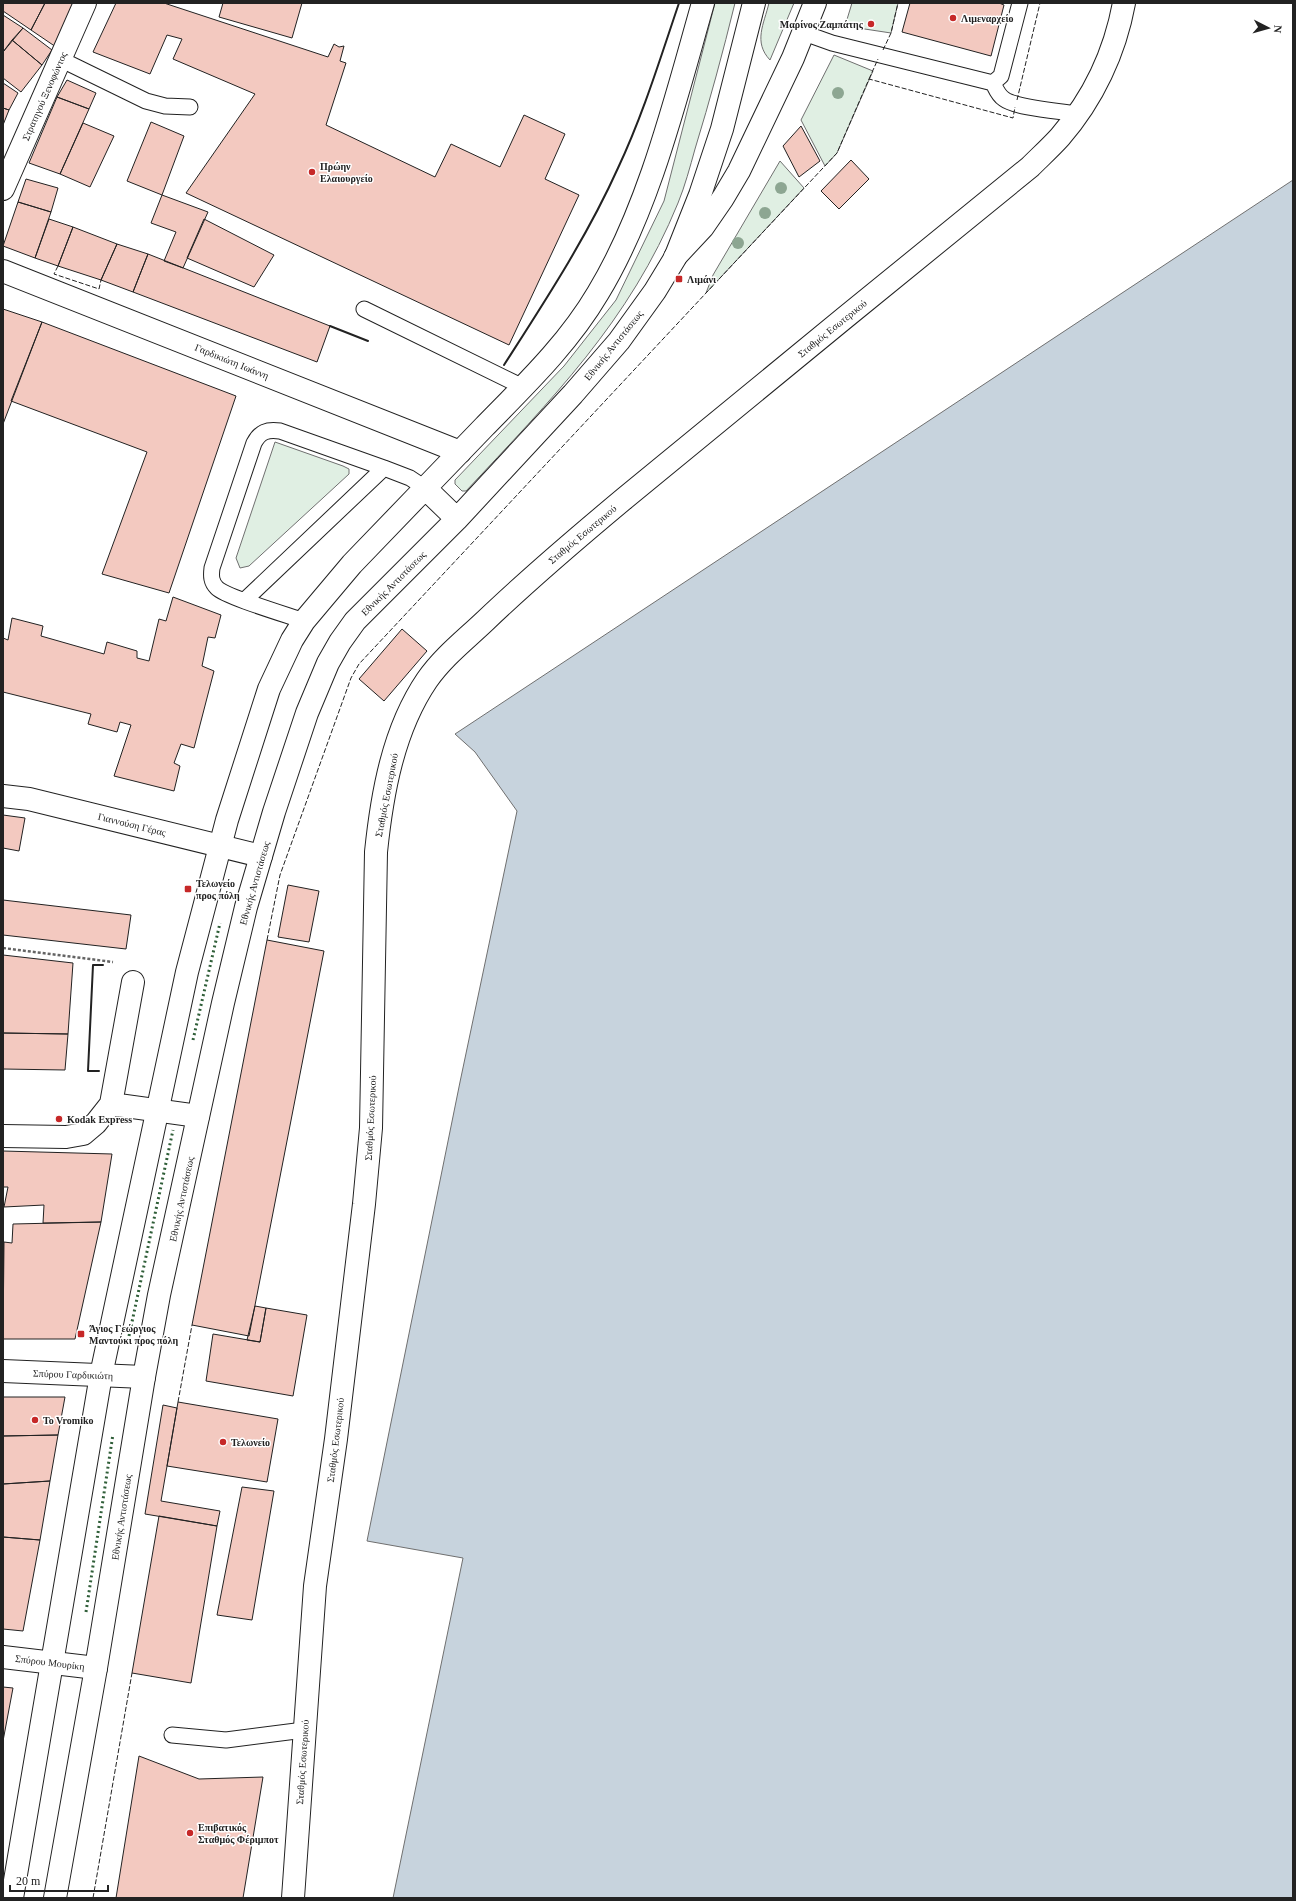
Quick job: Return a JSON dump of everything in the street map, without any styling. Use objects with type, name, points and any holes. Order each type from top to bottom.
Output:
[{"type":"main road","name":"Στρατηγού Ξενοφώντος","points":[[3,189],[85,3]]},
{"type":"main road","points":[[12,1898],[101,1375],[156,1110],[187,972],[220,846],[239,779],[269,689],[292,640],[304,621],[352,564],[540,370],[583,317],[611,270],[637,212],[661,143],[703,3]]},
{"type":"main road","name":"Εθνικής Αντιστάσεως","points":[[55,1898],[96,1668],[159,1295],[237,946],[261,856],[318,683],[340,642],[355,622],[457,519],[599,365],[638,315],[675,258],[700,195],[722,129],[754,3]]},
{"type":"main road","points":[[675,258],[704,227],[724,198],[770,107],[804,33],[815,3]]},
{"type":"main road","name":"Σταθμός Εσωτερικού","points":[[293,1898],[315,1586],[336,1439],[364,1204],[371,1128],[377,846],[385,793],[395,748],[412,707],[427,680],[452,650],[568,545],[766,380],[1030,167],[1061,136],[1094,87],[1108,60],[1120,22],[1124,3]]},
{"type":"main road","name":"Γαρδικιώτη Ιωάννη","points":[[3,271],[460,452]]},
{"type":"main road","points":[[425,488],[457,519]]},
{"type":"main road","name":"Γιαννούση Γέρας","points":[[3,796],[29,799],[261,856]]},
{"type":"main road","points":[[3,1136],[66,1138],[83,1134],[96,1123],[111,1104],[133,982]]},
{"type":"main road","points":[[111,1104],[198,1116]]},
{"type":"main road","name":"Σπύρου Γαρδικιώτη","points":[[3,1371],[144,1377]]},
{"type":"main road","name":"Σπύρου Μουρίκη","points":[[3,1657],[96,1668]]},
{"type":"lane","points":[[993,83],[1001,76],[1020,3]]},
{"type":"lane","points":[[804,33],[832,43],[993,83]]},
{"type":"lane","points":[[60,59],[146,101],[164,106],[190,107]]},
{"type":"lane","points":[[993,83],[998,94],[1004,99],[1016,104],[1077,114]]},
{"type":"lane","points":[[364,309],[523,387]]},
{"type":"lane","points":[[304,621],[218,589],[213,583],[211,576],[217,553],[254,443],[258,436],[264,431],[280,431],[410,478],[425,488]]},
{"type":"lane","points":[[245,600],[384,468]]},
{"type":"lane","points":[[172,1735],[226,1740],[304,1730]]},
{"type":"path","points":[[3,948],[119,963]]},
{"type":"green space","points":[[715,3],[735,3],[716,76],[685,183],[659,246],[637,285],[586,357],[558,391],[466,491],[462,491],[455,484],[455,480],[564,366],[616,300],[664,201]]},
{"type":"green space","points":[[769,3],[794,3],[770,60],[765,53],[761,40],[761,33]]},
{"type":"green space","points":[[852,3],[898,3],[891,33],[845,26]]},
{"type":"green space","points":[[834,55],[873,71],[837,153],[825,166],[801,120]]},
{"type":"green space","points":[[780,161],[804,188],[706,293],[713,275]]},
{"type":"green space","points":[[275,442],[343,466],[349,469],[349,474],[249,566],[240,568],[236,558]]},
{"type":"shaded area","points":[[1293,180],[1293,1898],[393,1898],[463,1558],[367,1541],[460,1082],[517,811],[475,752],[455,734]]},
{"type":"building","points":[[3,3],[45,3],[31,30],[3,11]]},
{"type":"building","points":[[45,3],[78,3],[56,47],[31,30]]},
{"type":"building","name":"Πρώην Ελαιουργείο","points":[[116,3],[164,3],[328,57],[334,44],[339,47],[344,46],[340,61],[346,63],[326,125],[435,177],[451,144],[500,167],[524,115],[565,134],[545,179],[579,195],[509,345],[186,193],[255,94],[173,59],[182,39],[167,35],[150,74],[93,52]]},
{"type":"building","points":[[223,3],[302,3],[292,38],[219,17]]},
{"type":"building","name":"Λιμεναρχείο","points":[[910,3],[999,3],[1004,5],[991,56],[902,32]]},
{"type":"building","points":[[3,15],[23,28],[3,52]]},
{"type":"building","points":[[23,28],[52,50],[42,65],[12,40]]},
{"type":"building","points":[[12,40],[42,65],[21,92],[3,78],[3,52]]},
{"type":"building","points":[[67,80],[96,93],[89,109],[57,97]]},
{"type":"building","points":[[3,83],[18,93],[9,110],[3,108]]},
{"type":"building","points":[[57,97],[89,109],[60,174],[29,163]]},
{"type":"building","points":[[3,108],[9,110],[3,125]]},
{"type":"building","points":[[151,122],[184,136],[162,195],[127,181]]},
{"type":"building","points":[[83,123],[114,136],[90,187],[60,174]]},
{"type":"building","points":[[801,126],[820,161],[799,177],[783,146]]},
{"type":"building","points":[[851,160],[869,179],[839,209],[821,191]]},
{"type":"building","points":[[26,179],[58,188],[51,212],[18,202]]},
{"type":"building","points":[[162,195],[208,212],[183,268],[164,261],[176,232],[151,223]]},
{"type":"building","points":[[18,202],[51,212],[35,258],[3,246]]},
{"type":"building","points":[[49,219],[73,227],[58,266],[35,258]]},
{"type":"building","points":[[204,219],[274,255],[254,287],[187,258]]},
{"type":"building","points":[[73,227],[117,244],[101,280],[58,266]]},
{"type":"building","points":[[117,244],[148,254],[133,292],[101,280]]},
{"type":"building","points":[[148,254],[330,326],[317,362],[133,292]]},
{"type":"building","points":[[3,309],[42,322],[3,424]]},
{"type":"building","points":[[42,322],[236,396],[169,593],[102,574],[147,452],[11,401]]},
{"type":"building","points":[[173,597],[221,615],[215,638],[208,637],[202,666],[214,671],[194,748],[181,744],[174,763],[180,766],[174,791],[114,776],[131,725],[120,722],[117,732],[88,724],[91,714],[3,692],[3,638],[8,640],[12,618],[43,626],[41,636],[104,654],[107,642],[137,651],[137,658],[149,661],[159,619],[166,621]]},
{"type":"building","points":[[402,629],[427,651],[384,701],[359,679]]},
{"type":"building","points":[[3,815],[25,818],[19,851],[3,848]]},
{"type":"building","points":[[288,885],[319,891],[309,942],[278,937]]},
{"type":"building","points":[[3,900],[131,915],[126,949],[3,935]]},
{"type":"building","points":[[267,940],[324,951],[249,1336],[192,1325]]},
{"type":"building","points":[[3,955],[73,963],[68,1034],[3,1033]]},
{"type":"building","points":[[3,1033],[68,1034],[65,1070],[3,1069]]},
{"type":"building","points":[[3,1151],[112,1154],[101,1222],[43,1223],[44,1205],[4,1207],[8,1187],[3,1187]]},
{"type":"building","points":[[101,1222],[75,1339],[3,1339],[4,1242],[12,1243],[13,1224]]},
{"type":"building","points":[[255,1306],[266,1308],[260,1342],[247,1340]]},
{"type":"building","points":[[266,1308],[307,1315],[293,1396],[206,1381],[213,1334],[260,1342]]},
{"type":"building","points":[[3,1397],[65,1397],[58,1435],[3,1436]]},
{"type":"building","name":"Τελωνείο","points":[[178,1402],[278,1419],[267,1482],[167,1466]]},
{"type":"building","points":[[163,1405],[177,1408],[161,1501],[220,1511],[217,1526],[145,1514]]},
{"type":"building","points":[[58,1435],[50,1481],[3,1484],[3,1436]]},
{"type":"building","points":[[50,1481],[40,1540],[3,1537],[3,1484]]},
{"type":"building","points":[[242,1487],[274,1491],[252,1620],[217,1615]]},
{"type":"building","points":[[159,1516],[217,1526],[191,1683],[132,1673]]},
{"type":"building","points":[[3,1537],[40,1540],[23,1631],[3,1629]]},
{"type":"building","points":[[3,1687],[13,1688],[3,1741]]},
{"type":"building","name":"Επιβατικός Σταθμός Φέριμποτ","points":[[139,1756],[199,1779],[263,1777],[243,1898],[116,1898]]},
{"type":"hedge","points":[[193,1040],[220,923]]},
{"type":"hedge","points":[[129,1336],[173,1130]]},
{"type":"hedge","points":[[86,1612],[113,1434]]},
{"type":"fence","points":[[883,50],[891,33],[898,3]]},
{"type":"fence","points":[[1017,100],[1040,3]]},
{"type":"fence","points":[[869,79],[878,59]]},
{"type":"fence","points":[[267,940],[280,875],[351,678],[359,664],[837,153],[869,79],[1013,118],[1015,107]]},
{"type":"fence","points":[[58,266],[54,274],[99,289],[101,280]]},
{"type":"fence","points":[[178,1402],[192,1325]]},
{"type":"fence","points":[[93,1898],[132,1673]]},
{"type":"wall","points":[[504,365],[565,268],[606,194],[627,148],[643,107],[679,3]]},
{"type":"wall","points":[[330,326],[368,341]]},
{"type":"wall","points":[[99,1071],[88,1071],[93,965],[103,965]]},
{"type":"place","name":"Λιμεναρχείο","points":[[953,18]]},
{"type":"place","name":"Μαρίνος Ζαμπάτης","points":[[871,24]]},
{"type":"place","name":"Πρώην Ελαιουργείο","points":[[312,172]]},
{"type":"place","name":"Λιμάνι","points":[[679,279]]},
{"type":"place","name":"Τελωνείο προς πόλη","points":[[188,889]]},
{"type":"place","name":"Kodak Express","points":[[59,1119]]},
{"type":"place","name":"Άγιος Γεώργιος Μαντούκι προς πόλη","points":[[81,1334]]},
{"type":"place","name":"To Vromiko","points":[[35,1420]]},
{"type":"place","name":"Τελωνείο","points":[[223,1442]]},
{"type":"place","name":"Επιβατικός Σταθμός Φέριμποτ","points":[[190,1833]]}]
